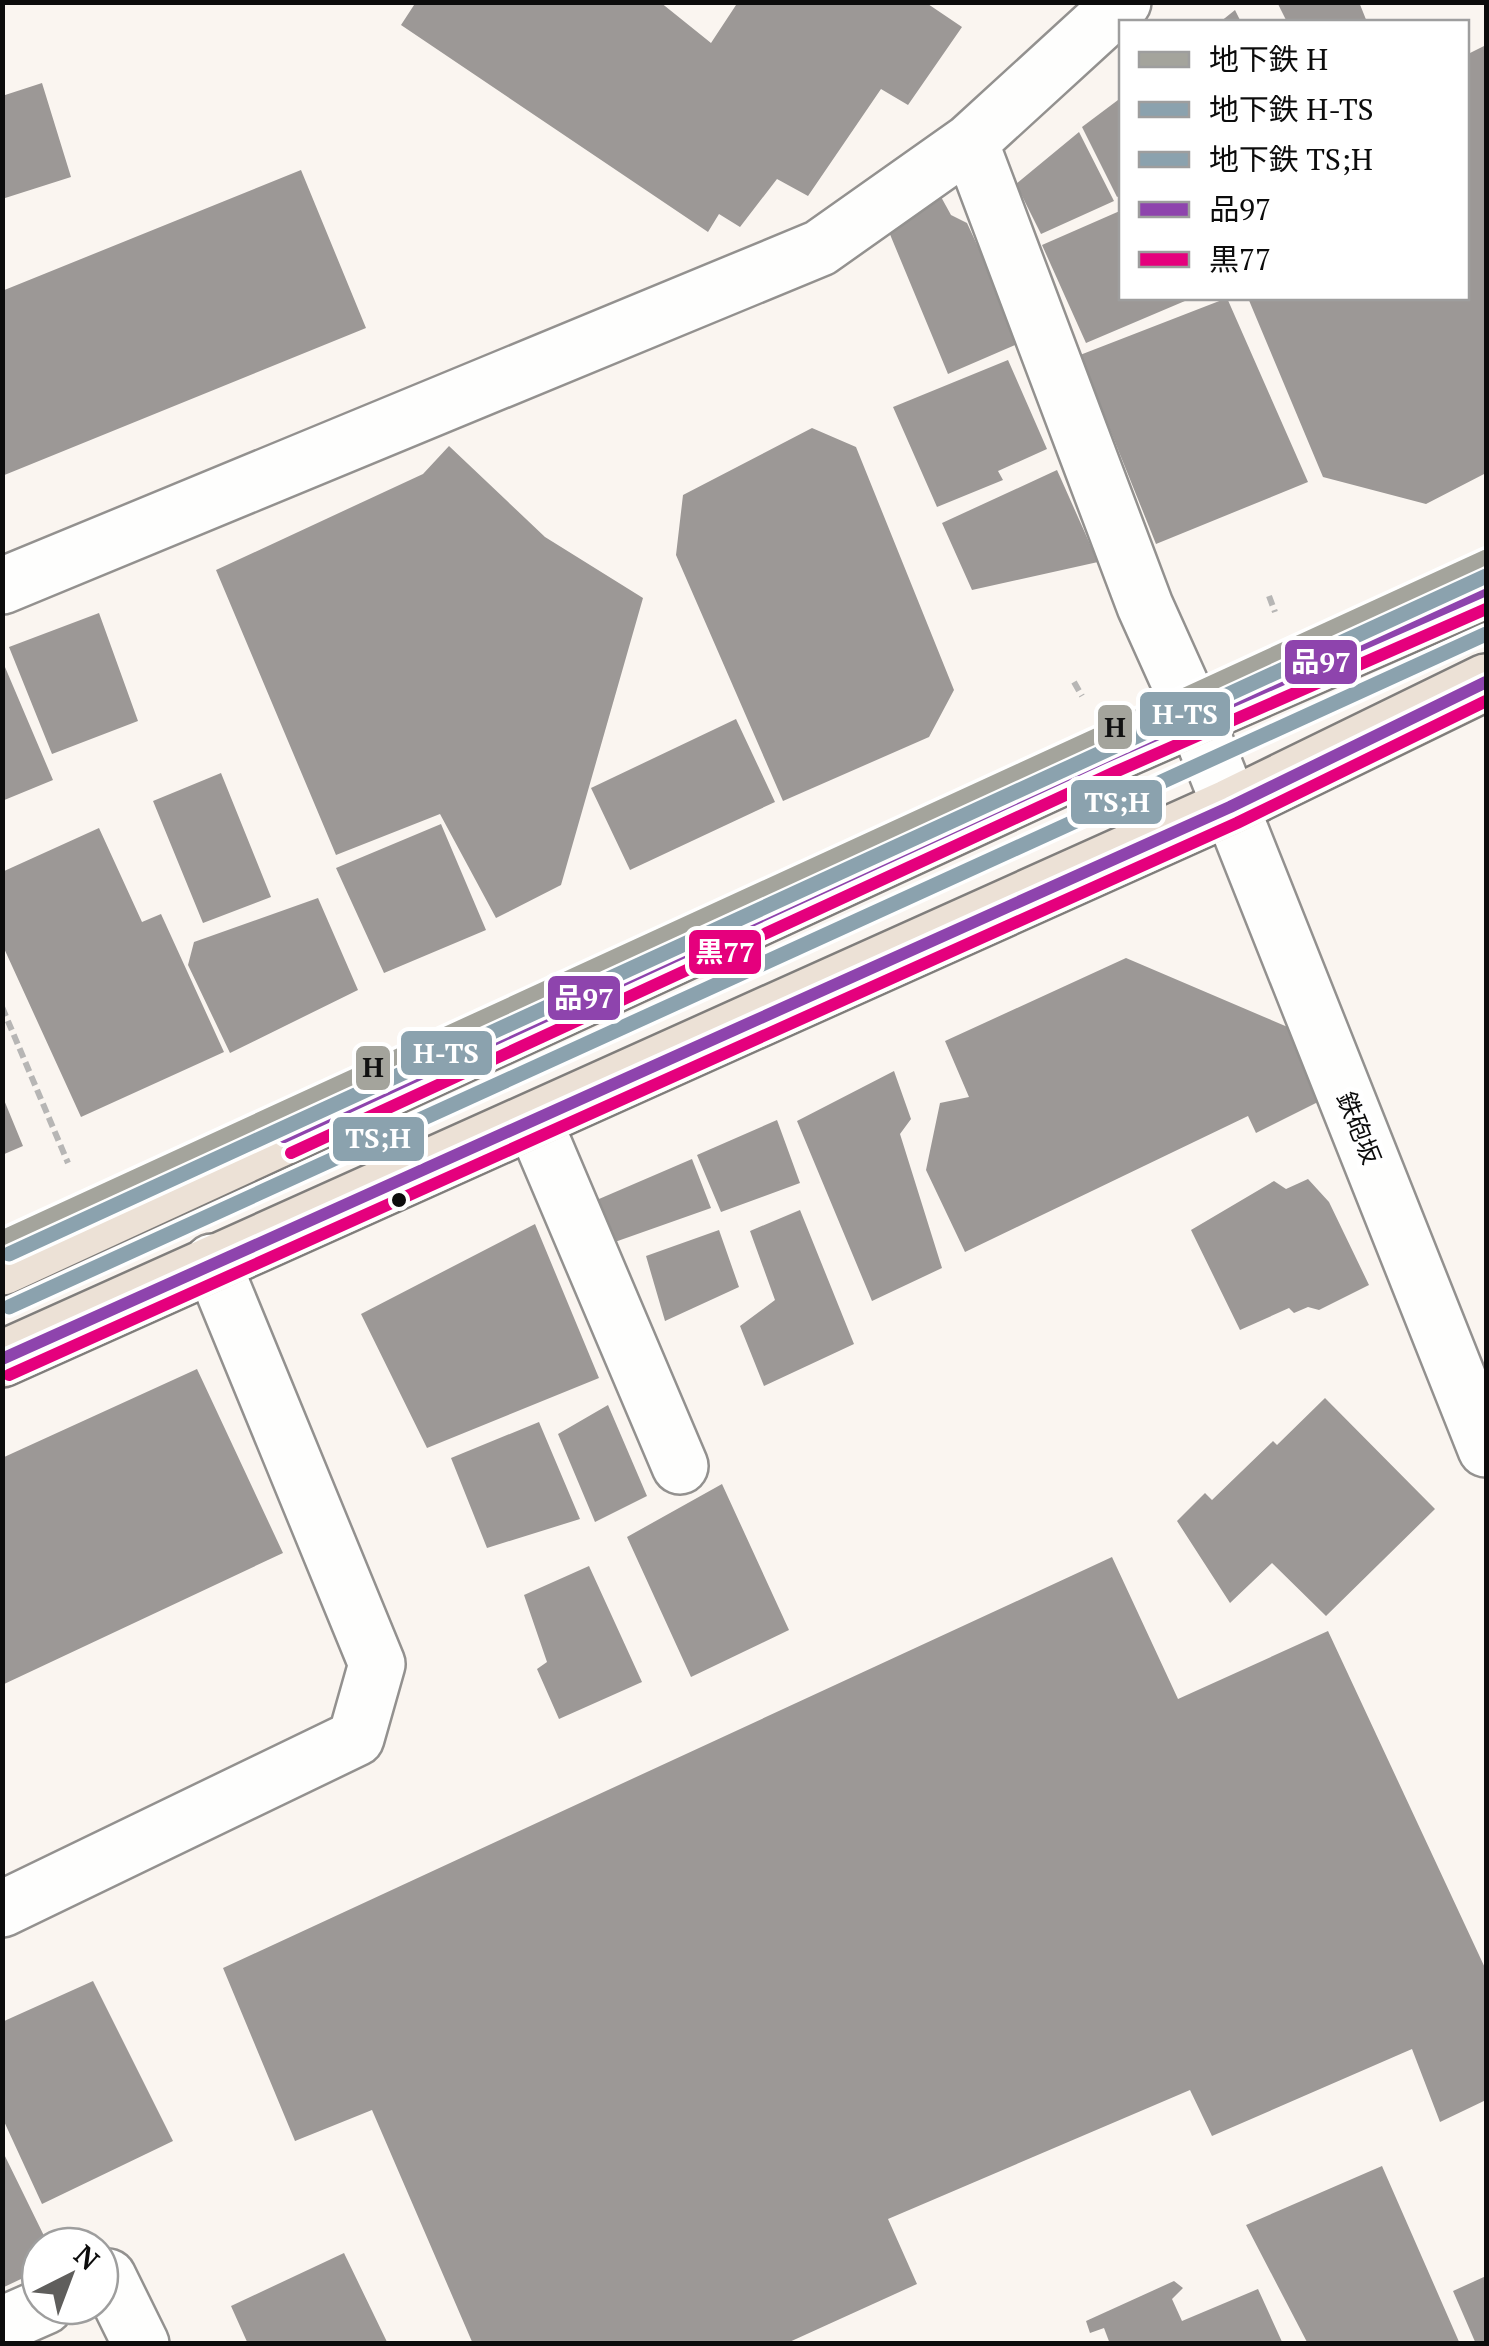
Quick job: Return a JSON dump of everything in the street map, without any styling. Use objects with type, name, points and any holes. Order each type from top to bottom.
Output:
[{"type":"main road","points":[[2,1267],[1194,717],[1486,590]]},
{"type":"main road","points":[[2,1358],[1230,807],[1486,682]]},
{"type":"street","points":[[2,586],[820,248],[970,142],[1123,2]]},
{"type":"street","name":"鉄砲坂","points":[[970,142],[1145,606],[1194,717],[1486,1449]]},
{"type":"street","points":[[534,1122],[680,1466]]},
{"type":"street","points":[[2,1909],[356,1738],[377,1664],[212,1262]]},
{"type":"street","points":[[120,2301],[141,2344]]},
{"type":"path","points":[[2,1007],[70,1167]]},
{"type":"building","points":[[416,2],[660,2],[711,43],[738,2],[925,2],[962,27],[908,105],[881,89],[808,196],[777,179],[740,227],[719,214],[708,232],[401,25]]},
{"type":"building","points":[[1277,2],[1359,2],[1366,20],[1286,20]]},
{"type":"building","points":[[1235,10],[1240,20],[1222,20]]},
{"type":"building","points":[[1486,45],[1486,473],[1426,504],[1323,477],[1249,300],[1469,300],[1469,54]]},
{"type":"building","points":[[42,83],[71,177],[2,199],[2,96]]},
{"type":"building","points":[[1119,99],[1119,196],[1117,197],[1082,127]]},
{"type":"building","points":[[1079,132],[1114,201],[1041,234],[1016,184]]},
{"type":"building","points":[[301,170],[366,328],[2,476],[2,291]]},
{"type":"building","points":[[940,195],[951,215],[967,223],[1022,342],[948,374],[889,232]]},
{"type":"building","points":[[1119,211],[1119,300],[1187,300],[1086,343],[1042,245]]},
{"type":"building","points":[[1228,300],[1308,482],[1156,544],[1080,355]]},
{"type":"building","points":[[1008,360],[1047,449],[998,471],[1003,480],[937,507],[893,407]]},
{"type":"building","points":[[812,428],[856,447],[954,690],[929,737],[783,801],[676,555],[683,495]]},
{"type":"building","points":[[449,446],[545,537],[643,598],[561,885],[496,918],[440,814],[336,855],[216,570],[423,474]]},
{"type":"building","points":[[1057,470],[1098,562],[972,590],[942,523]]},
{"type":"building","points":[[99,613],[138,721],[52,754],[9,647]]},
{"type":"building","points":[[2,660],[53,780],[2,801]]},
{"type":"building","points":[[736,719],[775,802],[630,870],[591,788]]},
{"type":"building","points":[[221,773],[271,897],[203,923],[153,801]]},
{"type":"building","points":[[441,824],[486,930],[384,973],[336,868]]},
{"type":"building","points":[[99,828],[142,922],[161,914],[224,1052],[81,1117],[2,944],[2,872]]},
{"type":"building","points":[[318,898],[358,990],[230,1053],[188,965],[194,942]]},
{"type":"building","points":[[1126,958],[1290,1028],[1326,1098],[1256,1133],[1248,1116],[965,1252],[926,1170],[940,1103],[969,1097],[945,1041]]},
{"type":"building","points":[[894,1071],[911,1119],[900,1134],[942,1268],[872,1301],[797,1121]]},
{"type":"building","points":[[2,1095],[23,1146],[2,1155]]},
{"type":"building","points":[[777,1120],[800,1183],[721,1212],[697,1155]]},
{"type":"building","points":[[692,1159],[711,1208],[612,1243],[592,1202]]},
{"type":"building","points":[[1308,1179],[1329,1202],[1369,1285],[1319,1310],[1308,1307],[1294,1313],[1289,1308],[1240,1330],[1191,1230],[1274,1181],[1286,1189]]},
{"type":"building","points":[[800,1210],[854,1344],[764,1386],[740,1326],[775,1300],[750,1231]]},
{"type":"building","points":[[535,1224],[599,1378],[427,1448],[361,1314]]},
{"type":"building","points":[[719,1230],[739,1287],[665,1321],[646,1256]]},
{"type":"building","points":[[197,1369],[283,1553],[2,1685],[2,1458]]},
{"type":"building","points":[[1325,1398],[1435,1509],[1326,1616],[1272,1563],[1230,1603],[1177,1521],[1205,1493],[1212,1500]]},
{"type":"building","points":[[608,1405],[647,1496],[595,1522],[558,1434]]},
{"type":"building","points":[[539,1422],[580,1519],[487,1548],[451,1458]]},
{"type":"building","points":[[722,1484],[789,1630],[691,1677],[627,1537]]},
{"type":"building","points":[[1112,1557],[1178,1699],[1328,1631],[1486,1970],[1486,2100],[1440,2122],[1412,2049],[1212,2136],[1190,2090],[888,2219],[917,2284],[785,2344],[473,2344],[372,2110],[295,2141],[223,1968]]},
{"type":"building","points":[[589,1566],[642,1682],[559,1719],[537,1669],[547,1662],[524,1595]]},
{"type":"building","points":[[93,1981],[173,2141],[42,2204],[2,2117],[2,2022]]},
{"type":"building","points":[[2,2150],[39,2226],[20,2226],[20,2279],[2,2288]]},
{"type":"building","points":[[1382,2166],[1460,2344],[1308,2344],[1246,2225]]},
{"type":"building","points":[[344,2253],[388,2344],[248,2344],[231,2306]]},
{"type":"building","points":[[1486,2276],[1486,2344],[1476,2344],[1453,2291]]},
{"type":"building","points":[[1174,2281],[1183,2288],[1172,2299],[1182,2321],[1258,2289],[1283,2344],[1110,2344],[1104,2328],[1090,2333],[1086,2321]]},
{"type":"metro line","name":"H","points":[[2,1238],[1486,557]]},
{"type":"metro line","name":"H-TS","points":[[9,1254],[1486,576]]},
{"type":"metro line","name":"TS;H","points":[[9,1307],[1486,634]]},
{"type":"transit line","name":"品97","points":[[284,1137],[1108,756],[1486,590]]},
{"type":"transit line","name":"黒77","points":[[291,1153],[1115,772],[1486,609]]},
{"type":"transit line","name":"品97","points":[[2,1359],[1230,807],[1486,682]]},
{"type":"transit line","name":"黒77","points":[[9,1375],[1237,823],[1486,701]]}]
